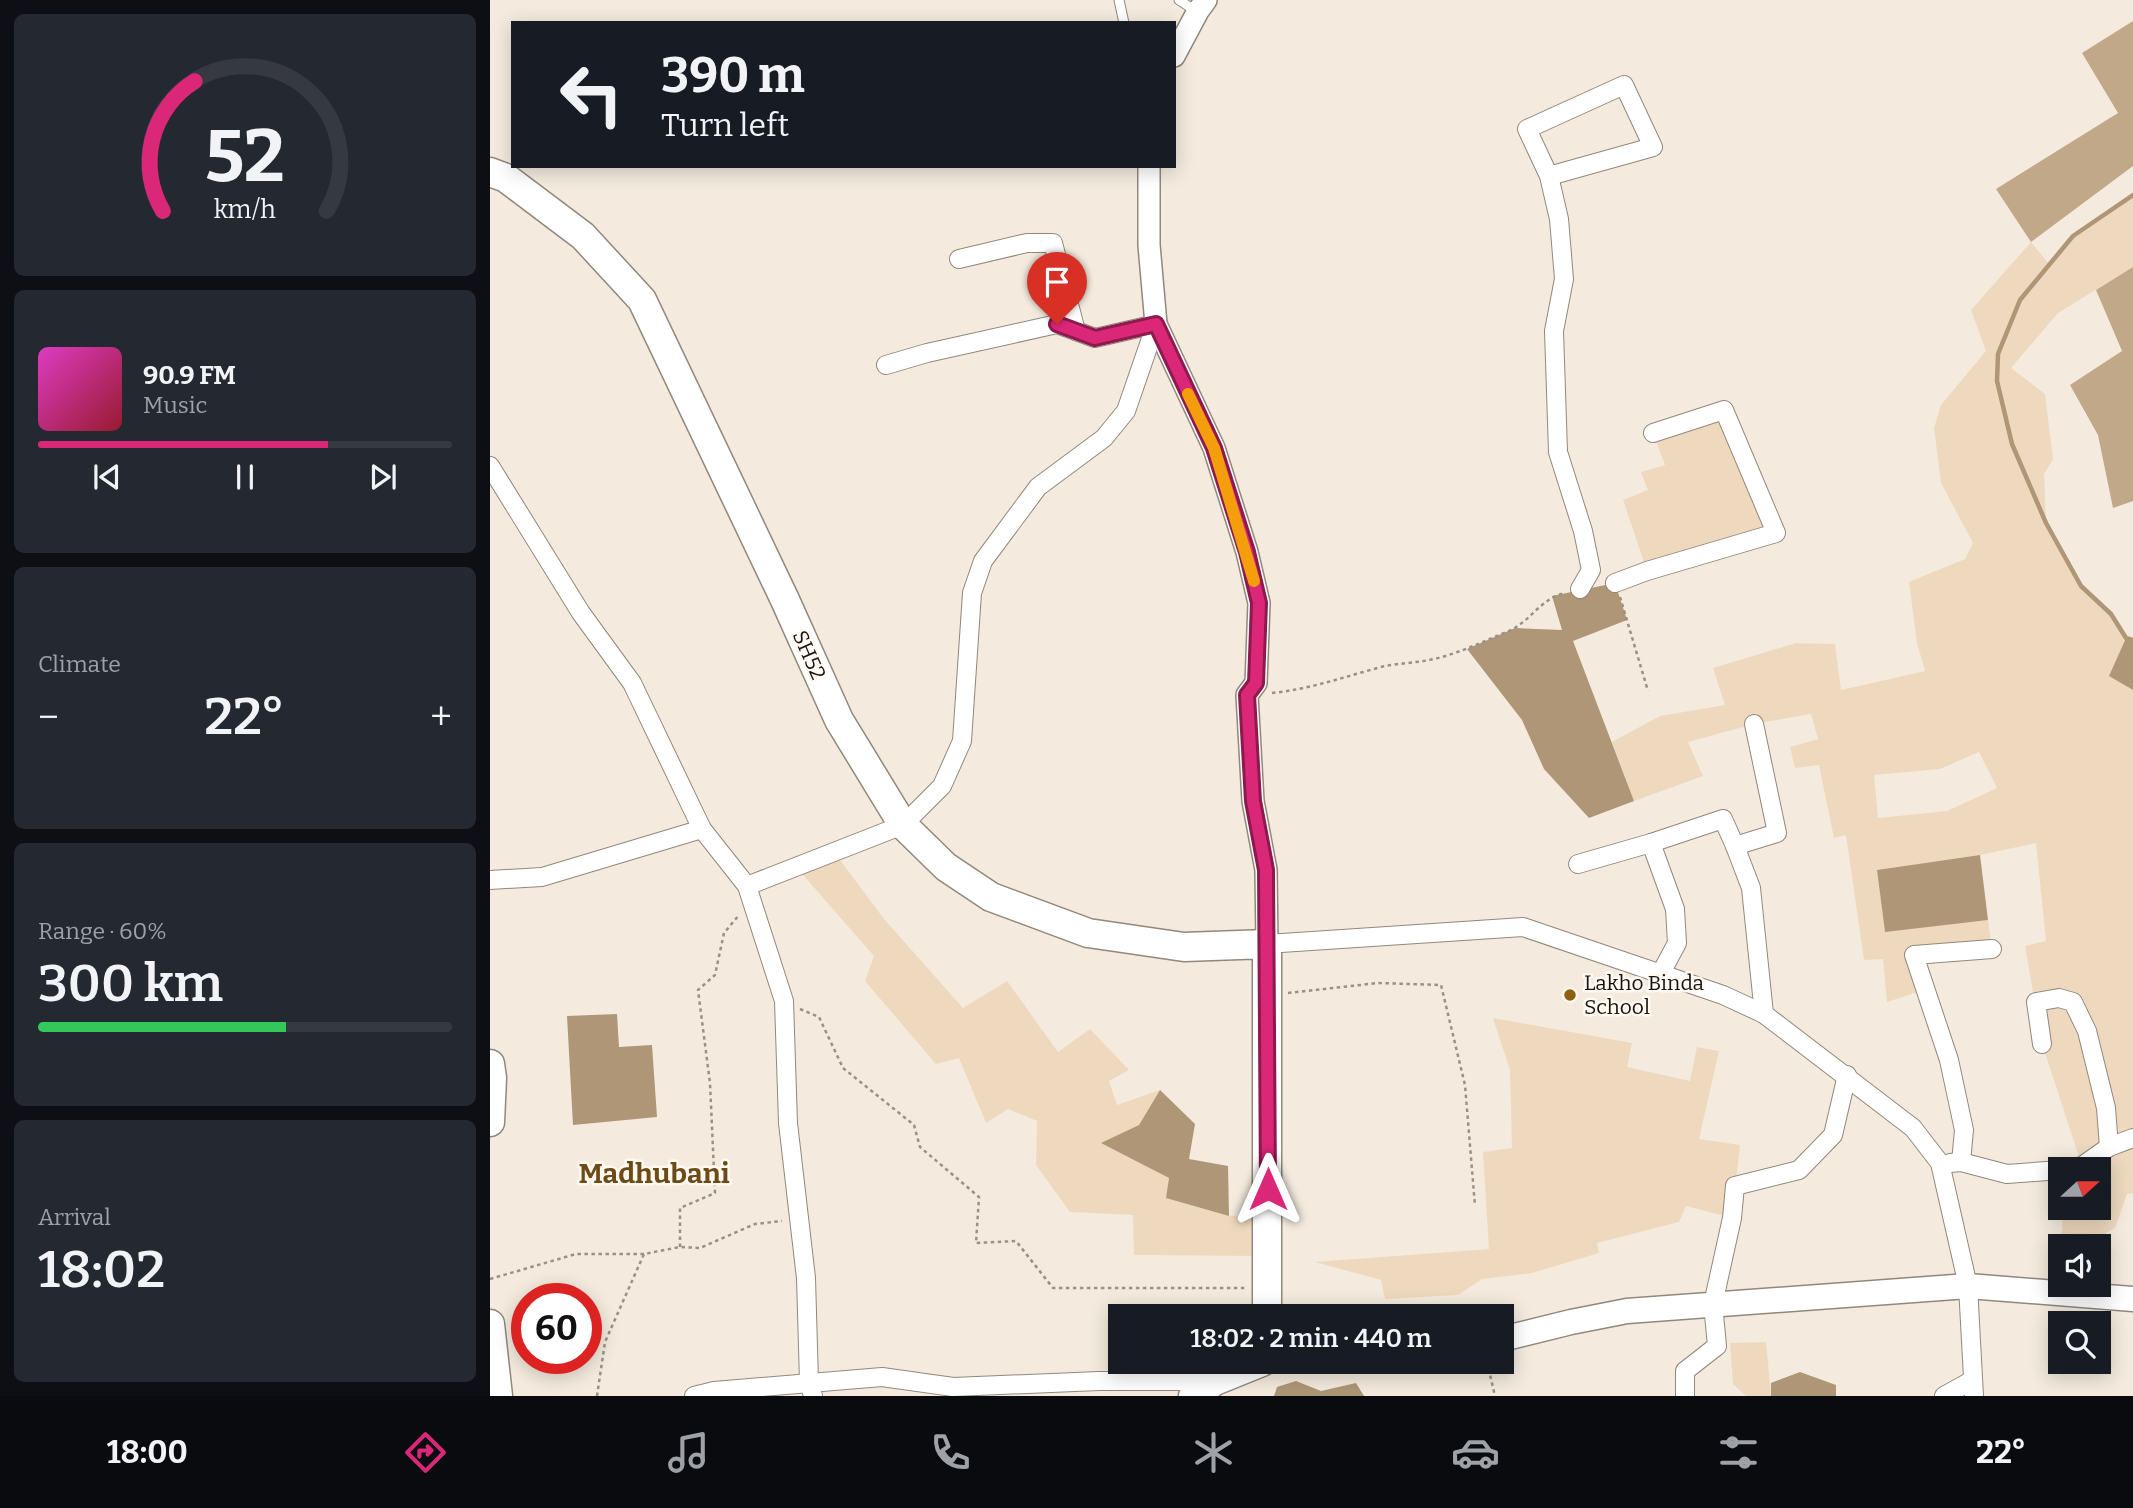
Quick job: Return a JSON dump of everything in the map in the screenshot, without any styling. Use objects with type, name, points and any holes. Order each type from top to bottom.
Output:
[{"type":"main road","name":"SH52","points":[[490,172],[506,178],[583,236],[642,300],[785,600],[838,720],[903,825],[946,867],[991,897],[1088,933],[1184,947],[1267,944]]},
{"type":"main road","points":[[1267,944],[1268,1304]]},
{"type":"main road","points":[[490,1064],[490,1122]]},
{"type":"main road","points":[[1514,1336],[1627,1311],[1968,1286],[2133,1299]]},
{"type":"main road","points":[[490,1324],[498,1396]]},
{"type":"main road","points":[[1204,1389],[1236,1374]]},
{"type":"street","points":[[1176,52],[1202,6]]},
{"type":"street","points":[[1549,176],[1653,147],[1624,85],[1527,129],[1549,176],[1559,219],[1564,279],[1554,331],[1558,452],[1583,530],[1591,570],[1580,589]]},
{"type":"street","points":[[1149,168],[1149,245],[1156,324],[1214,448],[1247,552],[1259,603],[1256,683],[1247,695],[1253,801],[1266,870],[1267,944],[1523,927],[1723,995],[1764,1014],[1913,1128],[1940,1163],[1968,1286],[1973,1388],[1944,1396]]},
{"type":"street","points":[[959,259],[1027,243],[1053,243],[1076,331]]},
{"type":"street","points":[[886,365],[926,353],[1057,324],[1095,338],[1156,324]]},
{"type":"street","points":[[750,893],[903,825],[942,786],[962,741],[972,593],[983,561],[1038,487],[1104,438],[1126,411],[1156,324]]},
{"type":"street","points":[[1615,583],[1776,533],[1724,410],[1653,433]]},
{"type":"street","points":[[490,466],[581,613],[632,683],[702,829],[750,893],[784,1001],[788,1123],[806,1278],[811,1389]]},
{"type":"street","points":[[1735,846],[1777,833],[1754,724]]},
{"type":"street","points":[[1578,864],[1723,819],[1751,888],[1764,1014]]},
{"type":"street","points":[[490,880],[542,877],[702,829]]},
{"type":"street","points":[[1651,842],[1675,909],[1676,943],[1661,973]]},
{"type":"street","points":[[1961,1162],[1964,1130],[1949,1060],[1914,955],[1992,948]]},
{"type":"street","points":[[2042,1044],[2036,1002],[2059,998],[2073,1002],[2087,1031],[2106,1108],[2125,1145],[2100,1157]]},
{"type":"street","points":[[1685,1396],[1685,1371],[1717,1346],[1713,1304],[1732,1218],[1735,1186],[1799,1170],[1833,1135],[1847,1075]]},
{"type":"street","points":[[1940,1163],[1961,1162],[2007,1174],[2048,1171]]},
{"type":"street","points":[[694,1396],[714,1391],[811,1389],[881,1377],[953,1387],[1098,1381],[1204,1389]]},
{"type":"lane","points":[[1119,0],[1124,21]]},
{"type":"lane","points":[[1179,0],[1202,6]]},
{"type":"path","points":[[1247,695],[1301,690],[1384,667],[1433,660],[1467,649],[1515,628],[1552,596]]},
{"type":"path","points":[[1622,606],[1648,691]]},
{"type":"path","points":[[680,1247],[680,1208],[715,1193],[710,1083],[698,990],[715,975],[724,933],[750,893]]},
{"type":"path","points":[[1267,995],[1378,982],[1441,985],[1465,1085],[1475,1206]]},
{"type":"path","points":[[784,1001],[819,1017],[843,1068],[914,1125],[920,1147],[979,1197],[976,1243],[1016,1241],[1053,1287],[1267,1288]]},
{"type":"path","points":[[490,1279],[576,1254],[643,1254],[680,1247],[700,1248],[755,1224],[800,1219]]},
{"type":"path","points":[[597,1396],[605,1342],[643,1254]]},
{"type":"path","points":[[1489,1374],[1495,1396]]},
{"type":"shaded area","points":[[2133,21],[2133,166],[2031,242],[1996,189],[2118,113],[2082,53]]},
{"type":"shaded area","points":[[2133,195],[2133,267],[2058,313],[2011,368],[2045,394],[2053,459],[2044,474],[2046,523],[2081,586],[2111,614],[2126,638],[2109,676],[2133,690],[2133,1193],[2127,1194],[2115,1228],[2104,1234],[2062,1234],[2062,1220],[2111,1220],[2111,1157],[2079,1157],[2042,1044],[2025,946],[2046,941],[2036,843],[1980,855],[1877,870],[1885,931],[1988,920],[1992,949],[1915,955],[1927,989],[1887,1002],[1883,959],[1864,960],[1846,835],[1834,838],[1819,765],[1795,768],[1790,747],[1818,739],[1811,714],[1754,724],[1688,742],[1703,776],[1634,801],[1612,742],[1660,716],[1725,705],[1713,668],[1796,643],[1835,644],[1841,690],[1925,671],[1917,643],[1909,582],[1965,559],[1973,543],[1941,483],[1934,428],[1941,405],[1986,351],[1971,310],[2031,242],[2049,264],[2073,236]],"holes":[[[1979,752],[1997,788],[1947,811],[1878,818],[1874,775],[1940,769]]]},
{"type":"shaded area","points":[[2133,267],[2133,501],[2113,508],[2098,435],[2070,385],[2122,351],[2096,290]]},
{"type":"shaded area","points":[[1724,410],[1776,533],[1647,571],[1623,500],[1648,490],[1641,472],[1665,465],[1653,433]]},
{"type":"shaded area","points":[[1615,583],[1627,620],[1573,641],[1634,801],[1589,818],[1544,769],[1522,720],[1467,649],[1515,628],[1562,630],[1552,596]]},
{"type":"shaded area","points":[[2126,638],[2133,640],[2133,690],[2109,676]]},
{"type":"shaded area","points":[[834,852],[884,919],[963,1008],[1007,981],[1058,1052],[1090,1029],[1129,1070],[1109,1081],[1117,1105],[1160,1090],[1139,1125],[1102,1143],[1169,1178],[1166,1198],[1229,1216],[1268,1217],[1267,1256],[1134,1255],[1133,1215],[1070,1212],[1036,1165],[1037,1121],[1008,1109],[986,1123],[959,1058],[936,1064],[865,981],[874,956],[796,867]]},
{"type":"shaded area","points":[[1980,855],[1988,920],[1885,932],[1877,870]]},
{"type":"shaded area","points":[[617,1014],[619,1047],[652,1045],[657,1117],[573,1125],[567,1016]]},
{"type":"shaded area","points":[[1493,1018],[1632,1043],[1627,1067],[1690,1081],[1697,1047],[1719,1051],[1699,1139],[1740,1145],[1732,1218],[1686,1206],[1679,1222],[1597,1243],[1599,1253],[1532,1273],[1482,1279],[1458,1295],[1385,1299],[1381,1280],[1315,1262],[1489,1249],[1483,1152],[1512,1148],[1510,1070]]},
{"type":"shaded area","points":[[1160,1090],[1195,1124],[1189,1159],[1228,1166],[1229,1216],[1166,1198],[1169,1178],[1101,1143],[1139,1125]]},
{"type":"shaded area","points":[[1766,1342],[1771,1396],[1746,1396],[1733,1384],[1730,1343]]},
{"type":"shaded area","points":[[1800,1372],[1836,1385],[1836,1396],[1771,1396],[1771,1383]]},
{"type":"shaded area","points":[[1296,1381],[1321,1391],[1356,1383],[1364,1396],[1274,1396],[1277,1387]]},
{"type":"waterway","points":[[2133,195],[2073,236],[2020,300],[1998,354],[1997,381],[2012,444],[2046,523],[2081,586],[2111,614],[2126,638],[2133,640]]},
{"type":"slow traffic","points":[[1188,394],[1214,448],[1254,581]]},
{"type":"place","name":"Lakho Binda School","points":[[1570,995]]},
{"type":"district","name":"Madhubani","points":[[654,1173]]},
{"type":"route","points":[[1057,324],[1095,338],[1156,324],[1214,448],[1247,552],[1259,603],[1256,683],[1247,695],[1253,801],[1266,870],[1268,1189]]}]
